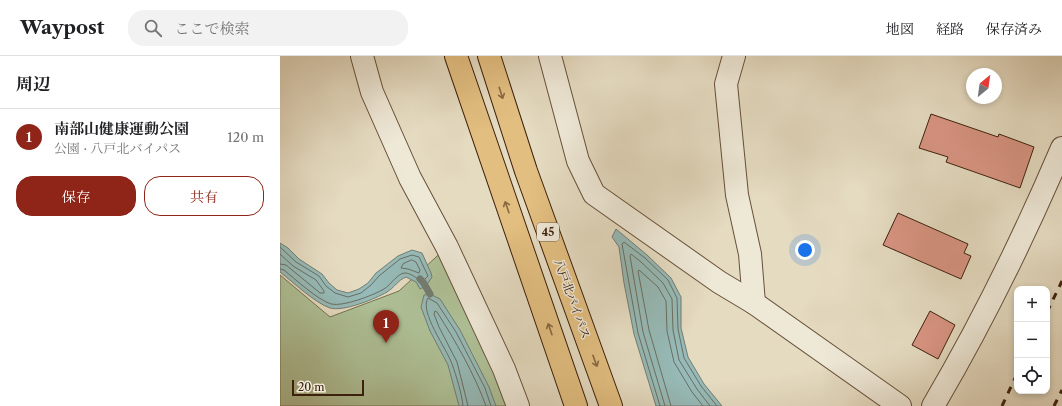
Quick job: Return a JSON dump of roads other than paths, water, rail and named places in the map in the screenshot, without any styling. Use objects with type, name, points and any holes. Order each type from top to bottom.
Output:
[{"type":"highway","name":"45","points":[[456,56],[576,406]]},
{"type":"highway","name":"八戸北バイパス","points":[[489,56],[526,171],[611,406]]},
{"type":"street","points":[[362,56],[372,92],[410,178],[447,247],[504,369],[518,406]]},
{"type":"street","points":[[550,56],[578,161],[594,194],[718,282],[754,303],[900,406]]},
{"type":"street","points":[[734,56],[726,84],[737,195],[750,254],[754,303]]},
{"type":"street","points":[[933,406],[962,358],[1012,259],[1062,148]]},
{"type":"water","points":[[616,229],[647,255],[671,278],[681,297],[681,328],[688,357],[704,384],[722,406],[656,406],[634,334],[619,247],[612,237]]},
{"type":"water","points":[[280,243],[288,248],[299,259],[322,274],[337,290],[348,293],[359,289],[368,283],[376,273],[398,256],[412,250],[422,253],[432,277],[426,286],[420,289],[416,282],[406,277],[387,292],[375,298],[351,307],[336,309],[330,308],[311,297],[280,272]]},
{"type":"water","points":[[430,294],[440,299],[460,330],[489,387],[496,406],[459,406],[448,365],[430,331],[421,307],[424,295]]},
{"type":"waterway","points":[[420,279],[430,294]]},
{"type":"railway","points":[[1050,306],[1062,281]]},
{"type":"railway","points":[[1002,406],[1014,380]]},
{"type":"railway","points":[[1054,406],[1062,390]]},
{"type":"place","name":"南部山健康運動公園","points":[[386,343]]}]
